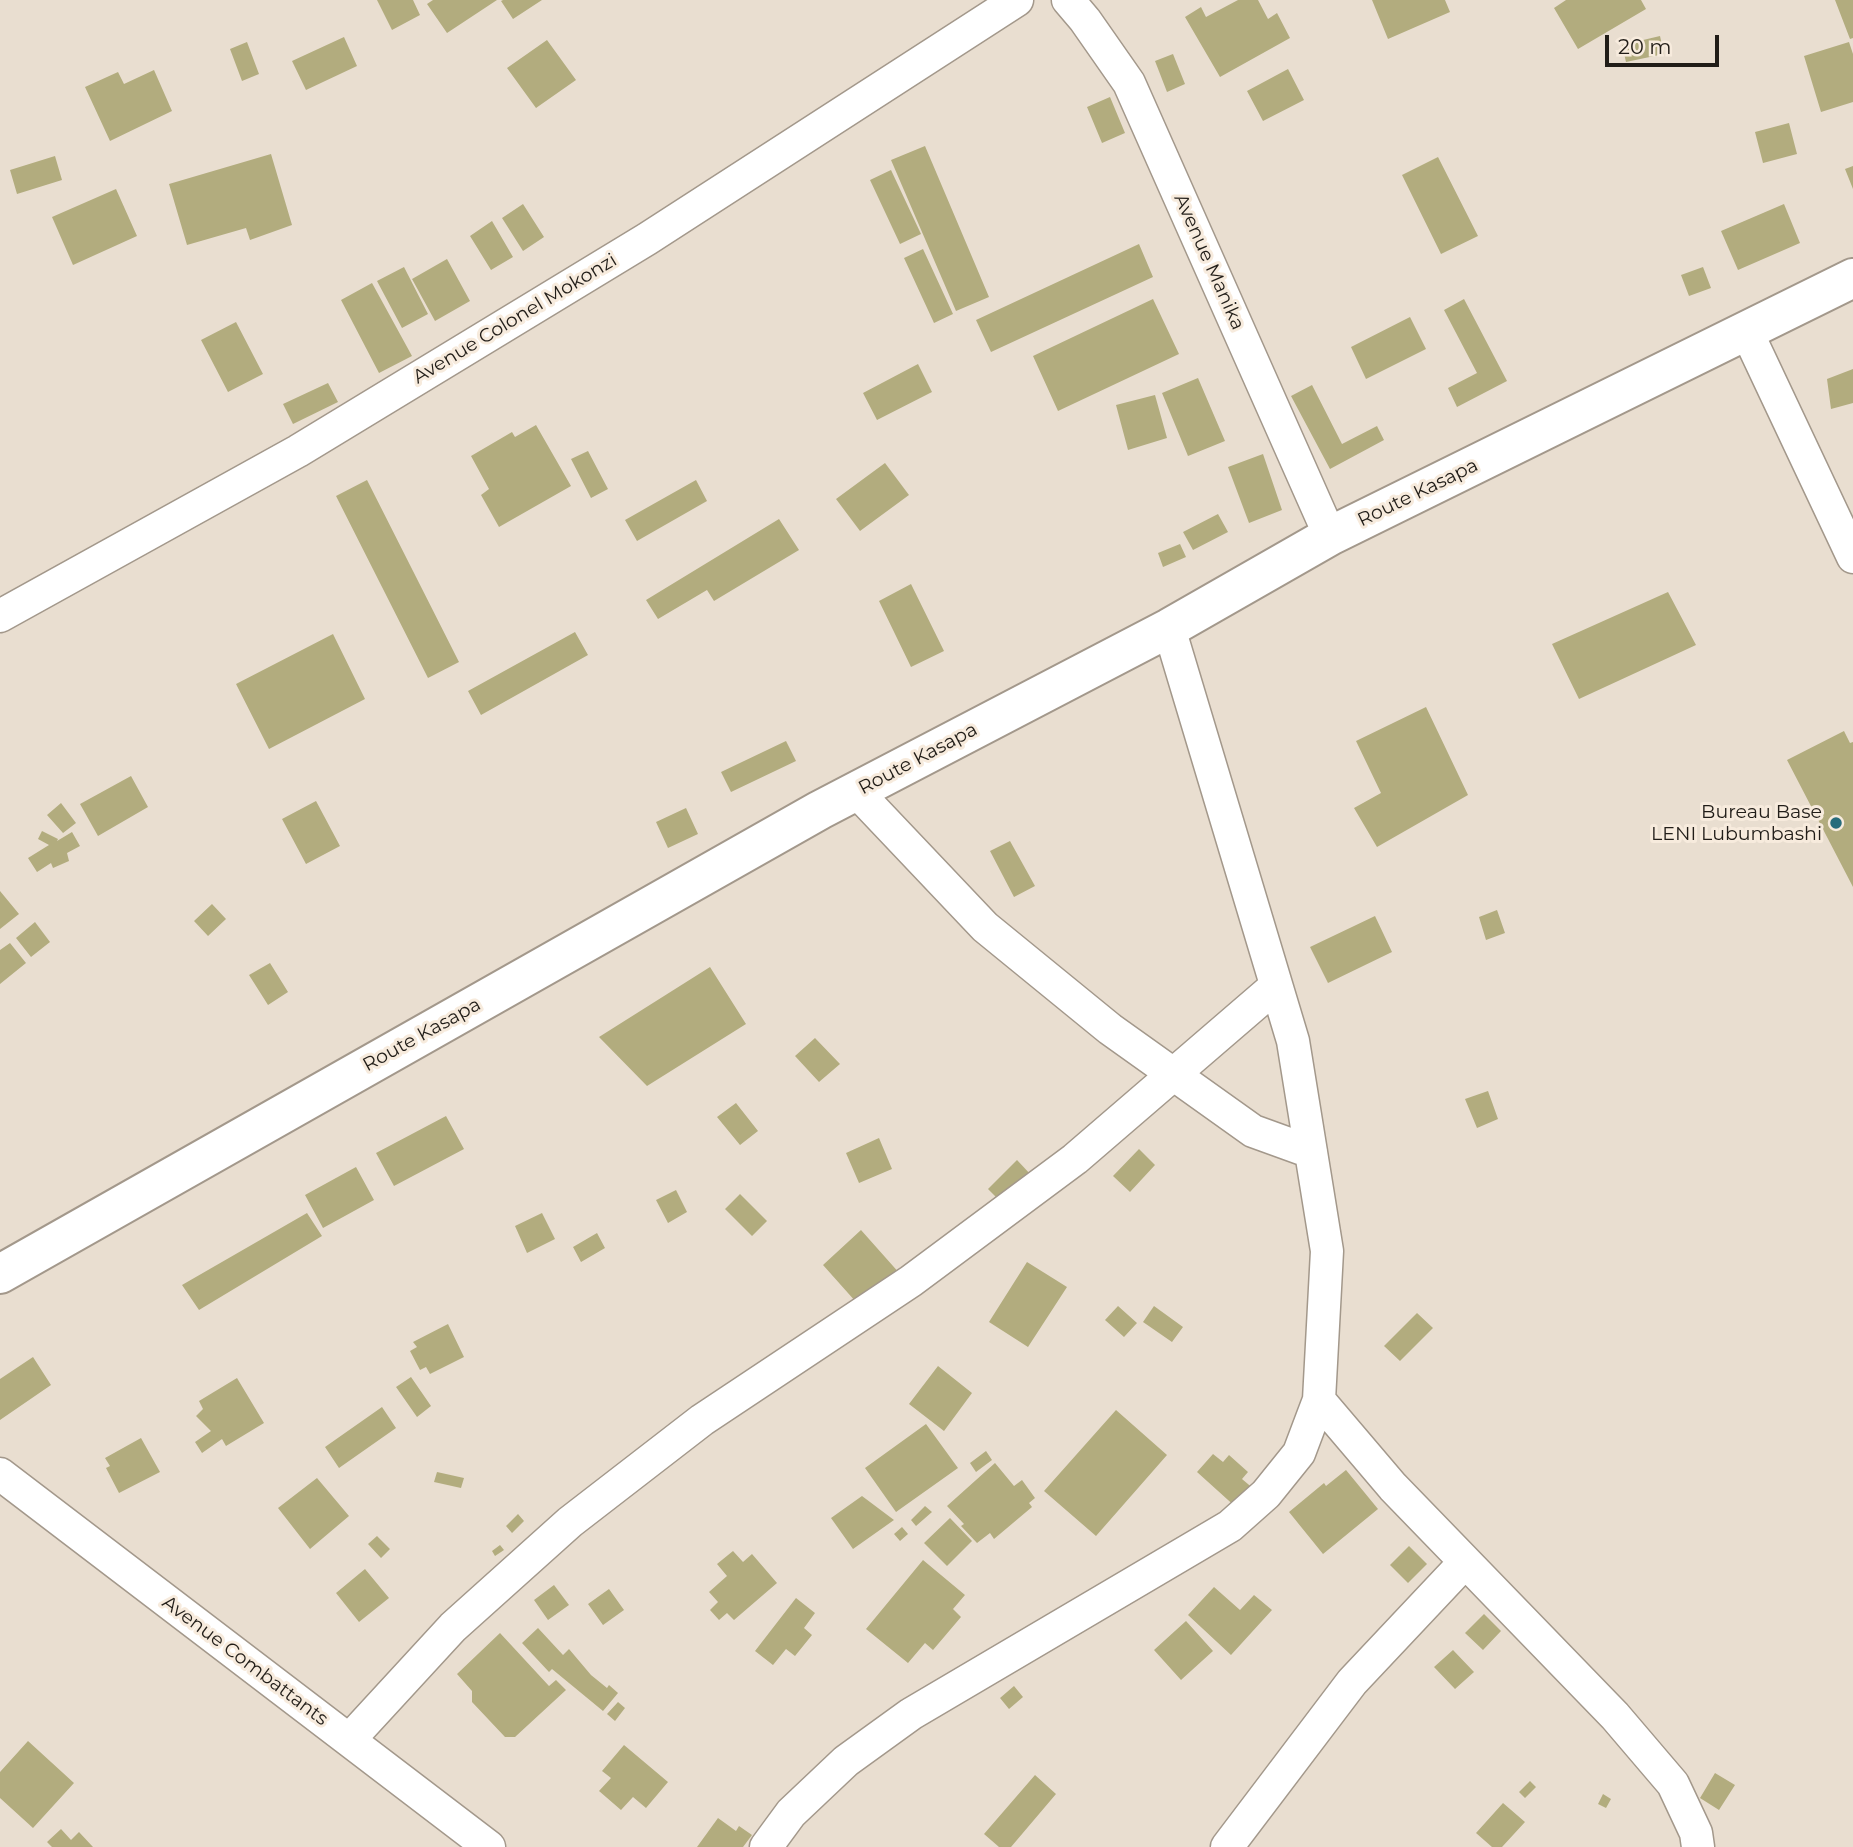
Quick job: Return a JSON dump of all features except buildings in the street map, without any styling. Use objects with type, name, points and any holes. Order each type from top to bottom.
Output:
[{"type":"main road","name":"Route Kasapa","points":[[0,1274],[856,791],[1169,628],[1330,536],[1853,278]]},
{"type":"street","name":"Avenue Colonel Mokonzi","points":[[0,616],[298,450],[647,239],[1017,0]]},
{"type":"street","name":"Avenue Manika","points":[[1068,0],[1086,20],[1129,83],[1330,536]]},
{"type":"street","points":[[1746,330],[1853,557]]},
{"type":"street","points":[[766,1847],[791,1813],[846,1761],[911,1714],[1230,1526],[1266,1493],[1299,1454],[1319,1400],[1327,1251],[1293,1041],[1169,628]]},
{"type":"street","points":[[856,791],[985,927],[1110,1028],[1173,1076],[1253,1131],[1311,1152]]},
{"type":"street","points":[[349,1740],[453,1628],[570,1522],[702,1420],[911,1281],[1075,1159],[1276,986]]},
{"type":"street","points":[[1319,1400],[1393,1487],[1615,1716],[1673,1784],[1696,1833],[1698,1847]]},
{"type":"street","name":"Avenue Combattants","points":[[0,1474],[489,1847]]},
{"type":"street","points":[[1227,1847],[1352,1682],[1465,1562]]},
{"type":"place","name":"Bureau Base LENI Lubumbashi","points":[[1836,823]]}]
